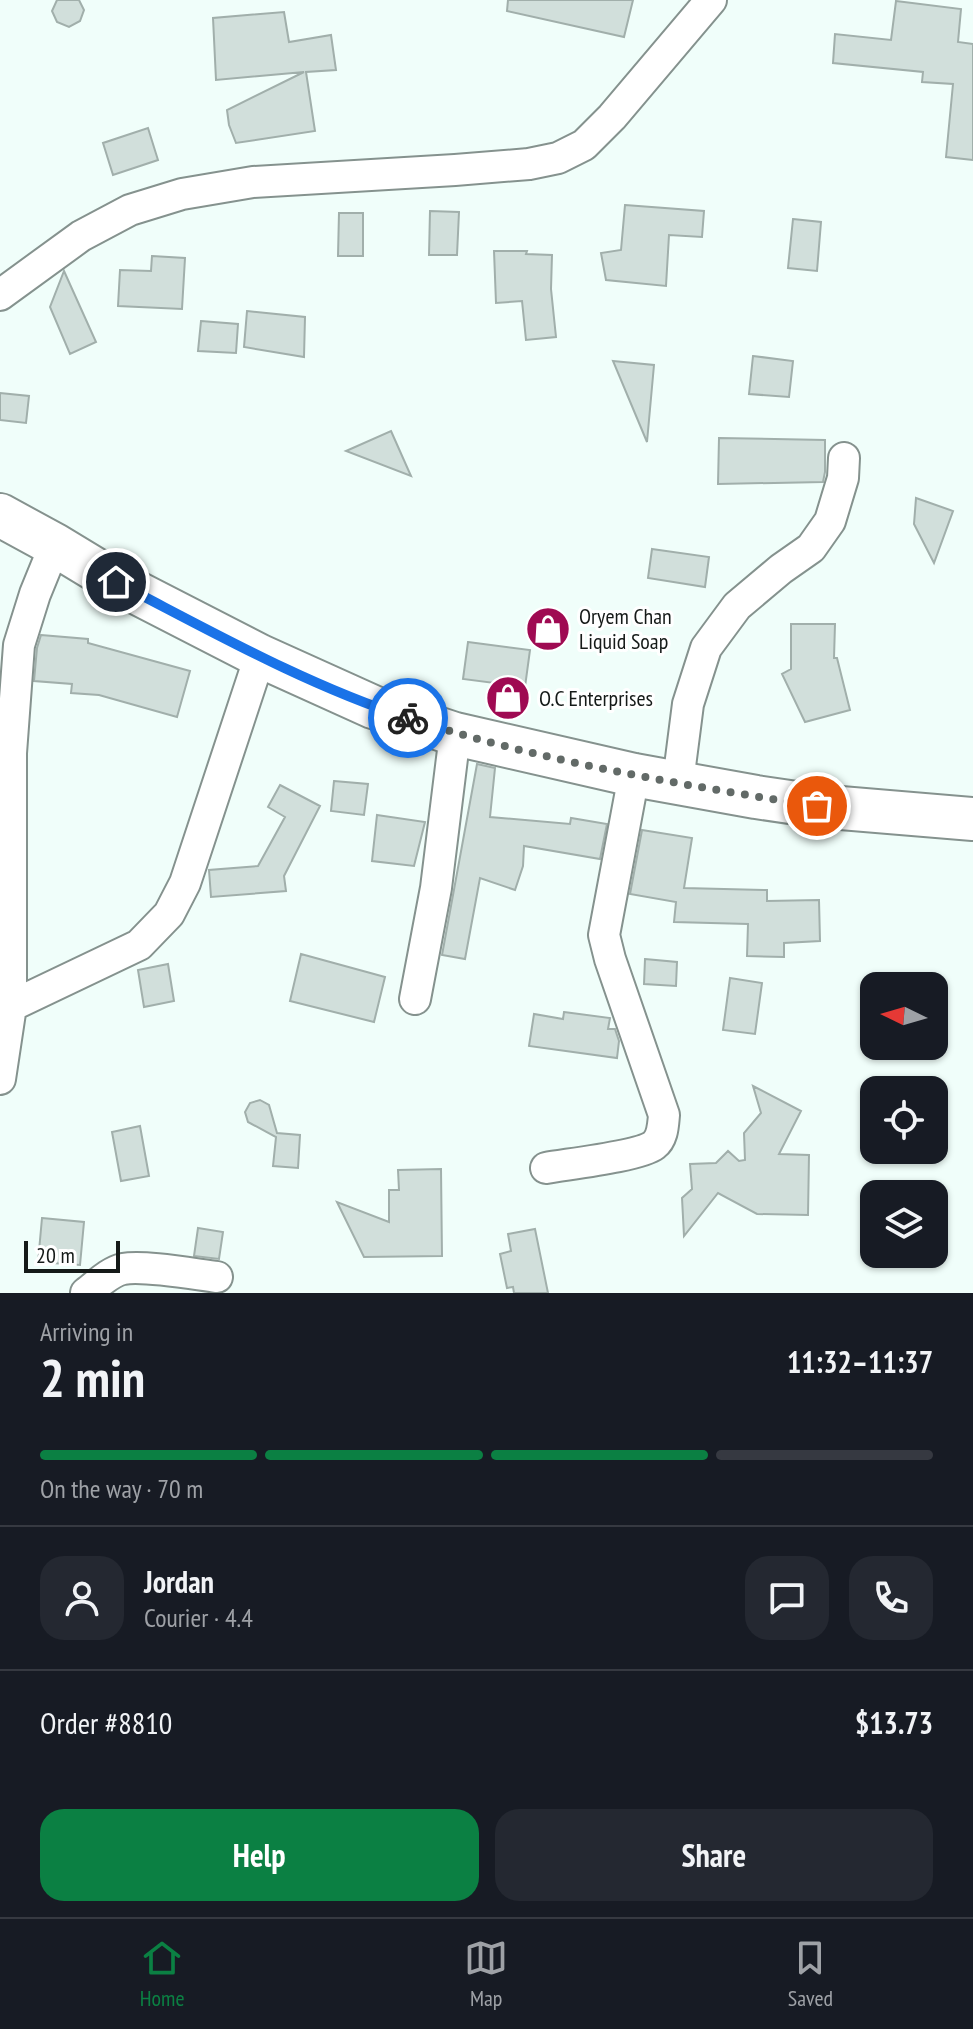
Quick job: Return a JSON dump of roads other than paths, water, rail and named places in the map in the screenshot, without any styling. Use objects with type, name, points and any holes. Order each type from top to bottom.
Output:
[{"type":"street","points":[[0,295],[81,236],[130,210],[182,194],[253,182],[455,170],[529,164],[558,158],[584,145],[612,117],[711,0]]},
{"type":"street","points":[[678,782],[688,704],[706,648],[737,606],[811,548],[830,521],[843,478],[844,458]]},
{"type":"street","points":[[0,515],[116,582],[260,656],[373,707],[455,734],[634,775],[817,806],[973,819]]},
{"type":"street","points":[[0,1079],[6,1011],[11,753],[19,645],[55,545]]},
{"type":"street","points":[[6,1011],[139,945],[169,914],[185,883],[260,656]]},
{"type":"street","points":[[415,999],[436,888],[455,734]]},
{"type":"street","points":[[546,1168],[646,1149],[656,1144],[662,1133],[664,1115],[604,935],[634,775]]},
{"type":"street","points":[[86,1293],[113,1273],[124,1269],[217,1277]]},
{"type":"place","name":"Oryem Chan Liquid Soap","points":[[548,629]]},
{"type":"place","name":"O.C Enterprises","points":[[508,698]]}]
